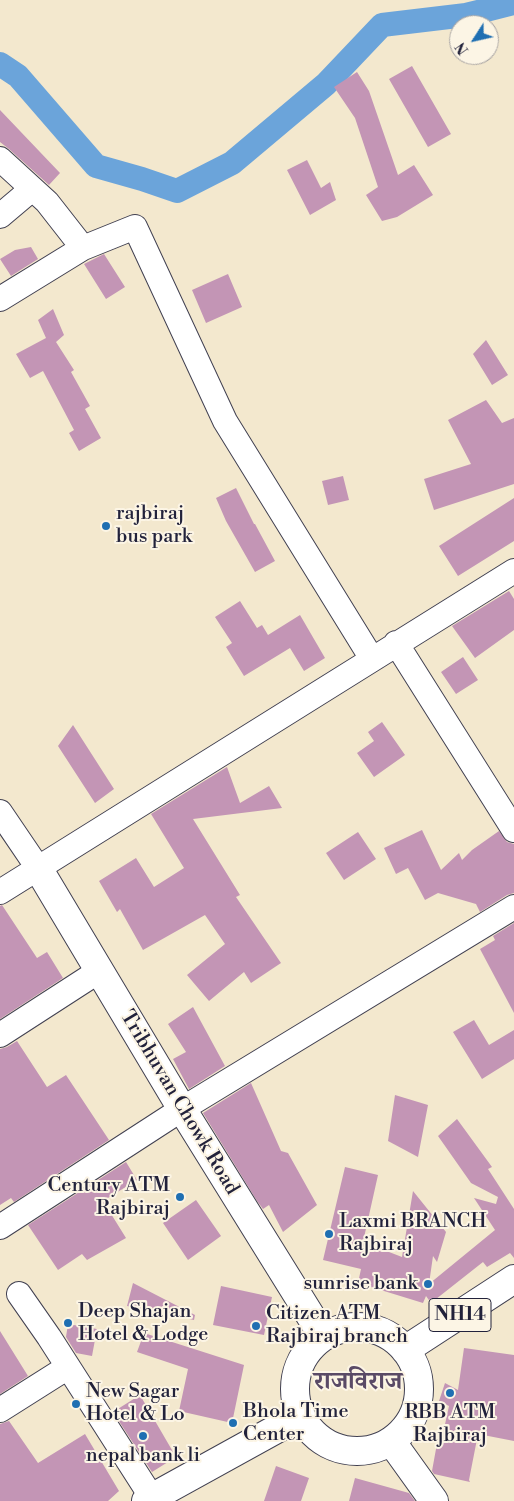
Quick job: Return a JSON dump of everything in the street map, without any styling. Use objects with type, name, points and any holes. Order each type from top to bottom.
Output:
[{"type":"main road","name":"Tribhuvan Chowk Road","points":[[38,868],[182,1109],[323,1336]]},
{"type":"main road","name":"NH14","points":[[406,1350],[514,1279]]},
{"type":"main road","name":"NH14","points":[[351,1326],[367,1327],[381,1331],[395,1339],[406,1350],[414,1365],[419,1382],[419,1399],[414,1415],[404,1430],[391,1442],[375,1449],[358,1452],[340,1450],[324,1442],[310,1431],[300,1416],[295,1401],[294,1386],[296,1372],[302,1358],[311,1345],[323,1336],[336,1329],[351,1326]]},
{"type":"main road","points":[[151,1500],[300,1416]]},
{"type":"main road","points":[[391,1442],[434,1501]]},
{"type":"street","points":[[0,159],[46,202],[83,248]]},
{"type":"street","points":[[0,216],[32,189]]},
{"type":"street","points":[[0,298],[83,248],[135,226],[224,421],[372,659]]},
{"type":"street","points":[[0,892],[514,571]]},
{"type":"street","points":[[396,644],[514,830]]},
{"type":"street","points":[[0,812],[38,868]]},
{"type":"street","points":[[0,1227],[182,1109],[514,907]]},
{"type":"street","points":[[0,1035],[99,971]]},
{"type":"street","points":[[19,1294],[68,1367],[151,1500]]},
{"type":"street","points":[[0,1410],[68,1367]]},
{"type":"building","points":[[412,66],[451,134],[428,147],[389,79]]},
{"type":"building","points":[[357,72],[369,91],[398,175],[414,165],[433,195],[397,217],[382,221],[366,195],[378,187],[355,118],[334,87]]},
{"type":"building","points":[[0,110],[60,173],[49,185],[0,142]]},
{"type":"building","points":[[307,160],[321,188],[330,182],[336,200],[310,215],[287,170]]},
{"type":"building","points":[[31,247],[38,259],[11,276],[0,259],[15,250]]},
{"type":"building","points":[[104,254],[125,287],[106,299],[84,264]]},
{"type":"building","points":[[228,274],[242,307],[206,323],[192,290]]},
{"type":"building","points":[[53,309],[64,335],[56,342],[74,370],[71,372],[90,406],[85,409],[101,438],[79,451],[69,433],[74,430],[43,371],[30,378],[16,354],[46,338],[38,320]]},
{"type":"building","points":[[486,340],[508,375],[492,385],[473,354]]},
{"type":"building","points":[[486,400],[502,423],[514,418],[514,484],[434,510],[424,479],[471,464],[448,420]]},
{"type":"building","points":[[343,476],[349,500],[328,505],[322,481]]},
{"type":"building","points":[[236,488],[275,561],[255,572],[226,521],[216,498]]},
{"type":"building","points":[[514,498],[514,541],[458,576],[439,546]]},
{"type":"building","points":[[509,591],[514,599],[514,630],[475,658],[452,626]]},
{"type":"building","points":[[240,601],[257,628],[262,625],[268,635],[300,615],[325,658],[304,671],[290,648],[244,676],[226,647],[232,643],[215,617]]},
{"type":"building","points":[[463,657],[478,680],[456,694],[441,672]]},
{"type":"building","points":[[382,722],[405,755],[374,777],[357,753],[374,741],[368,732]]},
{"type":"building","points":[[73,725],[114,789],[95,803],[58,746]]},
{"type":"building","points":[[227,767],[240,803],[269,786],[282,808],[193,819],[240,895],[236,897],[281,963],[251,983],[244,972],[209,1001],[187,975],[225,944],[205,915],[143,950],[120,909],[117,912],[99,881],[136,858],[154,887],[184,868],[151,814]]},
{"type":"building","points":[[422,830],[441,870],[459,853],[462,860],[472,850],[499,831],[507,842],[514,844],[514,893],[507,895],[480,912],[476,904],[438,893],[425,900],[408,868],[396,874],[384,848]]},
{"type":"building","points":[[358,832],[376,859],[344,880],[326,853]]},
{"type":"building","points":[[2,905],[37,958],[47,952],[63,978],[0,1019],[0,906]]},
{"type":"building","points":[[514,923],[514,1013],[480,949],[495,940],[493,936]]},
{"type":"building","points":[[193,1007],[225,1066],[189,1089],[173,1059],[186,1052],[168,1024]]},
{"type":"building","points":[[474,1020],[489,1045],[514,1030],[514,1059],[482,1079],[453,1032]]},
{"type":"building","points":[[17,1041],[47,1087],[66,1075],[109,1140],[14,1202],[11,1198],[0,1205],[0,1049]]},
{"type":"building","points":[[251,1083],[281,1151],[288,1153],[317,1205],[283,1232],[269,1205],[263,1209],[257,1201],[203,1113]]},
{"type":"building","points":[[395,1095],[428,1105],[418,1157],[388,1141]]},
{"type":"building","points":[[457,1119],[492,1167],[488,1169],[514,1209],[514,1258],[510,1253],[487,1267],[483,1262],[431,1303],[426,1296],[423,1303],[358,1283],[361,1269],[323,1260],[345,1167],[378,1175],[363,1242],[402,1257],[413,1191],[446,1232],[437,1262],[433,1256],[429,1284],[495,1230],[474,1198],[496,1204],[498,1197],[471,1183],[438,1136]]},
{"type":"building","points":[[126,1162],[137,1180],[103,1201],[126,1238],[87,1260],[82,1254],[58,1270],[28,1225]]},
{"type":"building","points":[[196,1200],[221,1236],[188,1260],[163,1223]]},
{"type":"building","points":[[133,1283],[195,1315],[194,1320],[127,1306]]},
{"type":"building","points":[[221,1286],[272,1297],[264,1335],[213,1325]]},
{"type":"building","points":[[68,1324],[97,1329],[92,1356],[76,1353],[66,1337]]},
{"type":"building","points":[[0,1331],[28,1376],[0,1394]]},
{"type":"building","points":[[144,1333],[244,1365],[232,1423],[179,1411],[188,1369],[137,1352]]},
{"type":"building","points":[[464,1348],[514,1355],[514,1441],[478,1434],[470,1482],[434,1474],[432,1471],[438,1438],[442,1438],[449,1406],[439,1401],[445,1383],[458,1390]]},
{"type":"building","points":[[140,1395],[176,1457],[152,1472],[113,1412]]},
{"type":"building","points":[[9,1421],[38,1463],[85,1434],[119,1491],[108,1501],[0,1501],[0,1424]]},
{"type":"building","points":[[276,1466],[309,1478],[301,1501],[264,1501]]},
{"type":"building","points":[[355,1478],[409,1493],[415,1501],[349,1501]]},
{"type":"waterway","points":[[0,64],[18,76],[96,166],[177,191],[232,163],[326,84],[382,25],[466,15],[514,3]]},
{"type":"place","name":"rajbiraj bus park","points":[[106,526]]},
{"type":"place","name":"Century ATM Rajbiraj","points":[[180,1197]]},
{"type":"place","name":"Laxmi BRANCH Rajbiraj","points":[[329,1234]]},
{"type":"place","name":"sunrise bank","points":[[428,1284]]},
{"type":"place","name":"Deep Shajan Hotel & Lodge","points":[[68,1323]]},
{"type":"place","name":"Citizen ATM Rajbiraj branch","points":[[256,1326]]},
{"type":"place","name":"RBB ATM Rajbiraj","points":[[450,1393]]},
{"type":"place","name":"New Sagar Hotel & Lo","points":[[76,1404]]},
{"type":"place","name":"Bhola Time Center","points":[[233,1423]]},
{"type":"place","name":"nepal bank li","points":[[143,1436]]},
{"type":"district","name":"राजविराज","points":[[358,1383]]}]
